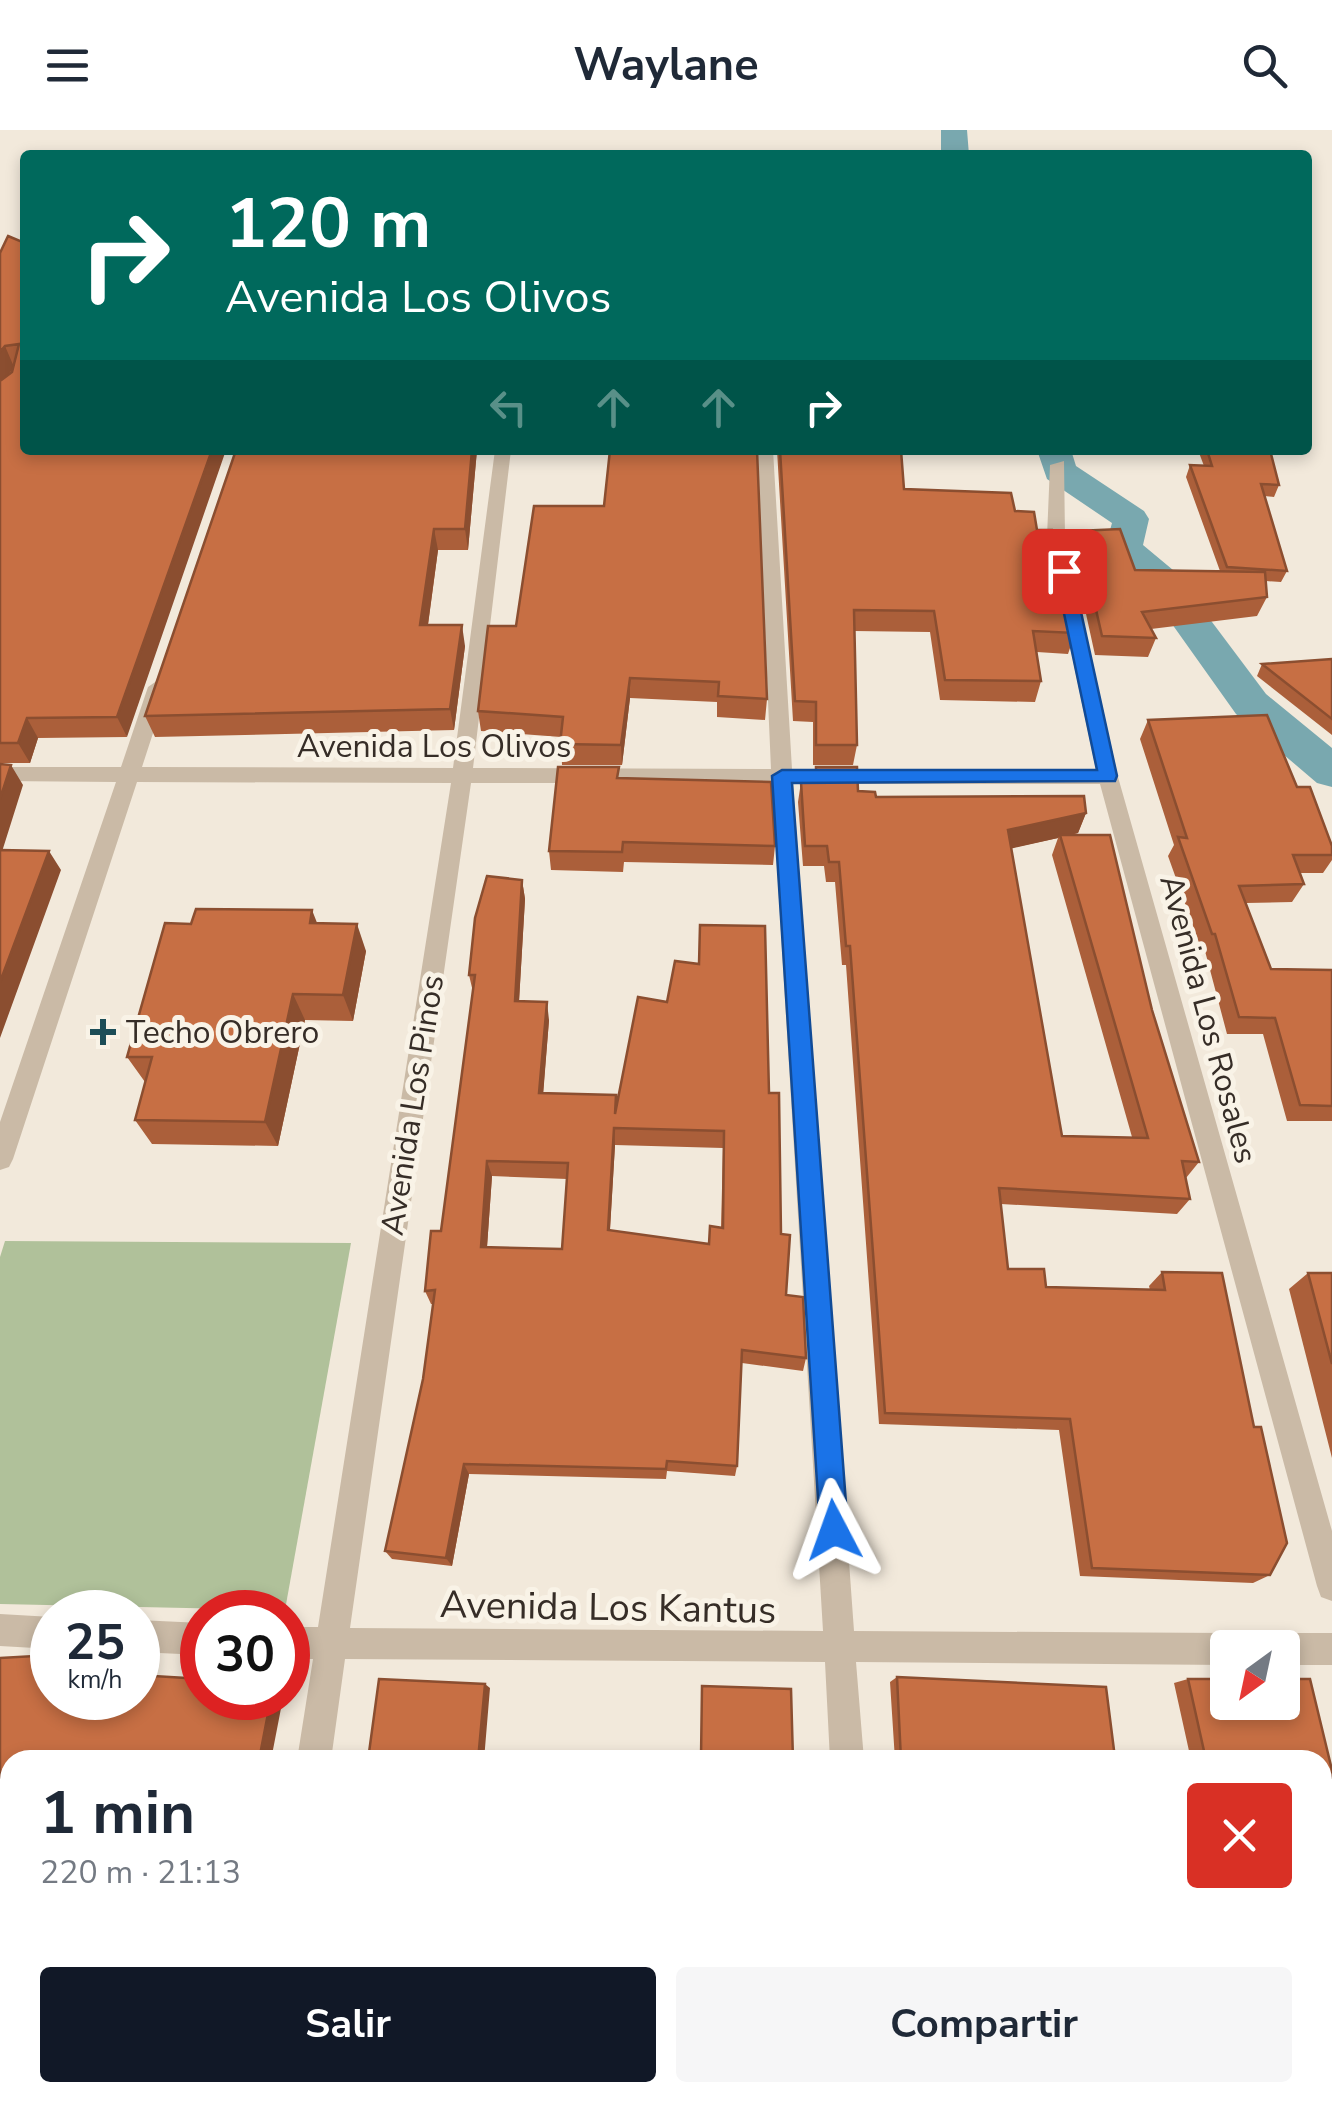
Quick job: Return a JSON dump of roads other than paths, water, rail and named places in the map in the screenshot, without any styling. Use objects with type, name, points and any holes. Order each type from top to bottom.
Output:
[{"type":"street","name":"Avenida Los Pinos","points":[[315,1750],[462,776],[502,455]]},
{"type":"street","points":[[766,455],[782,776],[847,1750]]},
{"type":"street","name":"Avenida Los Rosales","points":[[1058,465],[1056,537],[1108,776],[1332,1586]]},
{"type":"street","points":[[0,1160],[165,666]]},
{"type":"street","name":"Avenida Los Olivos","points":[[0,774],[1108,776]]},
{"type":"street","points":[[0,1630],[30,1632]]},
{"type":"street","name":"Avenida Los Kantus","points":[[310,1643],[1210,1649]]},
{"type":"street","points":[[1300,1649],[1332,1649]]},
{"type":"waterway","points":[[954,130],[955,150]]},
{"type":"waterway","points":[[1055,455],[1060,471],[1131,519],[1124,548],[1159,578],[1251,704],[1332,772]]},
{"type":"place","name":"Techo Obrero","points":[[103,1032]]}]
